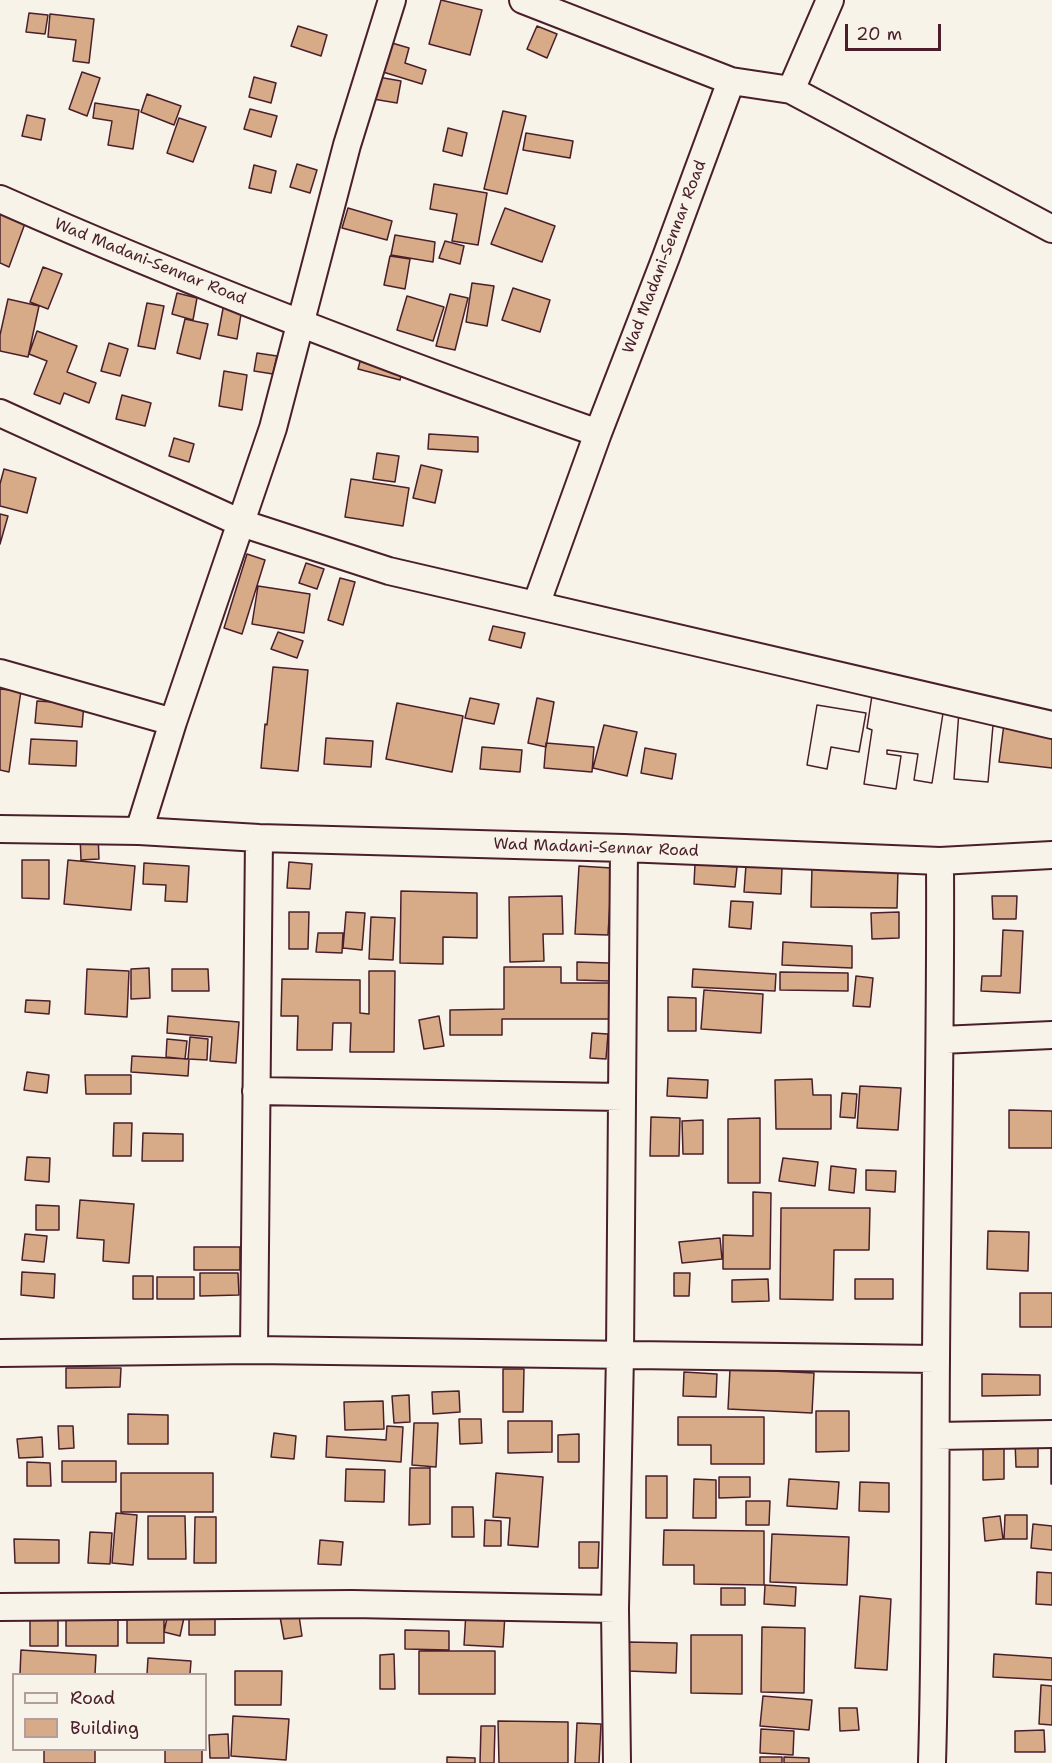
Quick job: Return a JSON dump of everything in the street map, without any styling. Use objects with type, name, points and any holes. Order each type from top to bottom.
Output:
[{"type":"street","points":[[139,831],[173,722],[273,428],[347,145],[392,0]]},
{"type":"street","points":[[523,0],[731,81],[791,90],[1052,229]]},
{"type":"street","points":[[791,90],[830,0]]},
{"type":"street","name":"Wad Madani-Sennar Road","points":[[536,606],[597,433],[666,257],[731,81]]},
{"type":"street","name":"Wad Madani-Sennar Road","points":[[0,199],[83,236],[301,323],[449,381],[597,433]]},
{"type":"street","points":[[0,413],[241,523],[388,571],[1052,725]]},
{"type":"street","points":[[0,673],[173,722]]},
{"type":"street","name":"Wad Madani-Sennar Road","points":[[0,829],[139,831],[259,838],[624,848],[940,861],[1052,855]]},
{"type":"street","points":[[254,1350],[259,838]]},
{"type":"street","points":[[617,1763],[615,1609],[620,1354],[624,848]]},
{"type":"street","points":[[932,1763],[940,861]]},
{"type":"street","points":[[940,1040],[1052,1035]]},
{"type":"street","points":[[256,1091],[622,1097]]},
{"type":"street","points":[[0,1353],[254,1350],[936,1359]]},
{"type":"street","points":[[936,1436],[1052,1434]]},
{"type":"street","points":[[0,1607],[352,1604],[615,1609]]},
{"type":"building","points":[[441,0],[482,10],[470,55],[429,44]]},
{"type":"building","points":[[29,13],[48,15],[45,34],[26,32]]},
{"type":"building","points":[[50,14],[94,19],[89,63],[73,61],[76,40],[48,37]]},
{"type":"building","points":[[298,26],[327,35],[321,56],[291,46]]},
{"type":"building","points":[[537,26],[557,34],[547,58],[527,49]]},
{"type":"building","points":[[392,43],[409,48],[405,63],[426,70],[422,84],[383,72]]},
{"type":"building","points":[[82,72],[100,78],[87,116],[69,109]]},
{"type":"building","points":[[254,77],[276,83],[271,103],[249,97]]},
{"type":"building","points":[[378,77],[401,81],[397,103],[373,99]]},
{"type":"building","points":[[147,94],[181,106],[174,125],[141,112]]},
{"type":"building","points":[[95,103],[139,110],[133,149],[108,145],[112,121],[93,118]]},
{"type":"building","points":[[250,109],[277,116],[271,137],[244,129]]},
{"type":"building","points":[[503,111],[526,116],[507,194],[484,189]]},
{"type":"building","points":[[27,115],[45,119],[41,140],[22,136]]},
{"type":"building","points":[[179,118],[206,127],[193,162],[167,153]]},
{"type":"building","points":[[448,128],[467,133],[462,156],[443,151]]},
{"type":"building","points":[[526,133],[573,141],[570,158],[523,150]]},
{"type":"building","points":[[297,164],[317,170],[310,193],[290,187]]},
{"type":"building","points":[[254,165],[276,171],[271,193],[249,188]]},
{"type":"building","points":[[434,184],[487,193],[478,245],[452,241],[457,214],[430,209]]},
{"type":"building","points":[[348,208],[392,221],[387,240],[342,228]]},
{"type":"building","points":[[505,208],[555,226],[542,262],[491,244]]},
{"type":"building","points":[[0,209],[27,218],[9,267],[0,263]]},
{"type":"building","points":[[395,235],[435,242],[433,262],[391,255]]},
{"type":"building","points":[[445,241],[464,246],[460,264],[439,258]]},
{"type":"building","points":[[390,256],[410,259],[405,289],[384,285]]},
{"type":"building","points":[[43,267],[62,274],[48,309],[30,302]]},
{"type":"building","points":[[472,283],[494,286],[487,326],[466,322]]},
{"type":"building","points":[[513,288],[550,300],[540,332],[502,320]]},
{"type":"building","points":[[177,293],[197,298],[193,320],[172,314]]},
{"type":"building","points":[[450,294],[468,298],[455,350],[436,346]]},
{"type":"building","points":[[407,296],[444,307],[433,341],[397,330]]},
{"type":"building","points":[[225,298],[243,302],[237,339],[218,335]]},
{"type":"building","points":[[8,299],[39,306],[28,357],[0,351],[0,335]]},
{"type":"building","points":[[147,303],[164,306],[155,349],[138,346]]},
{"type":"building","points":[[185,319],[208,324],[200,359],[177,353]]},
{"type":"building","points":[[37,331],[77,346],[67,372],[96,383],[89,403],[64,393],[60,404],[34,394],[47,361],[29,354]]},
{"type":"building","points":[[109,343],[128,349],[120,376],[101,371]]},
{"type":"building","points":[[257,353],[277,356],[273,374],[254,371]]},
{"type":"building","points":[[362,354],[404,364],[400,380],[358,369]]},
{"type":"building","points":[[224,371],[247,375],[242,410],[219,406]]},
{"type":"building","points":[[122,395],[151,403],[145,426],[116,419]]},
{"type":"building","points":[[429,434],[478,437],[478,452],[428,449]]},
{"type":"building","points":[[174,438],[194,444],[189,462],[169,456]]},
{"type":"building","points":[[377,453],[399,456],[395,482],[373,479]]},
{"type":"building","points":[[421,465],[442,470],[435,503],[413,498]]},
{"type":"building","points":[[4,469],[36,478],[27,513],[0,506],[0,484]]},
{"type":"building","points":[[351,479],[409,488],[403,526],[345,517]]},
{"type":"building","points":[[0,514],[8,516],[0,544]]},
{"type":"building","points":[[247,554],[265,560],[242,634],[224,628]]},
{"type":"building","points":[[306,563],[324,569],[317,589],[299,583]]},
{"type":"building","points":[[340,578],[355,582],[343,625],[328,620]]},
{"type":"building","points":[[258,586],[310,594],[304,633],[252,624]]},
{"type":"building","points":[[493,626],[525,633],[521,648],[489,640]]},
{"type":"building","points":[[278,632],[303,641],[297,658],[271,649]]},
{"type":"building","points":[[273,667],[308,670],[298,771],[261,768]]},
{"type":"building","points":[[0,689],[21,691],[9,772],[0,770]]},
{"type":"building","points":[[873,689],[944,707],[932,783],[914,780],[918,754],[887,750],[887,754],[901,756],[896,789],[864,784],[872,730],[867,728]]},
{"type":"building","points":[[873,689],[944,707],[932,783],[914,780],[918,754],[887,750],[887,754],[901,756],[896,789],[864,784],[872,730],[867,728]]},
{"type":"building","points":[[470,698],[499,704],[494,724],[465,718]]},
{"type":"building","points":[[537,698],[554,702],[546,747],[528,743]]},
{"type":"building","points":[[37,701],[84,704],[82,727],[35,723]]},
{"type":"building","points":[[397,703],[463,716],[452,772],[386,759]]},
{"type":"building","points":[[817,705],[866,713],[859,752],[831,747],[827,769],[807,765]]},
{"type":"building","points":[[817,705],[866,713],[859,752],[831,747],[827,769],[807,765]]},
{"type":"building","points":[[959,711],[994,714],[988,782],[954,779]]},
{"type":"building","points":[[959,711],[994,714],[988,782],[954,779]]},
{"type":"building","points":[[1004,724],[1052,729],[1052,768],[999,762]]},
{"type":"building","points":[[604,725],[637,732],[627,776],[593,768]]},
{"type":"building","points":[[326,738],[373,741],[371,767],[324,764]]},
{"type":"building","points":[[31,739],[77,741],[76,766],[29,764]]},
{"type":"building","points":[[546,743],[594,747],[592,772],[544,768]]},
{"type":"building","points":[[482,747],[522,750],[520,772],[480,769]]},
{"type":"building","points":[[645,748],[676,754],[672,779],[641,773]]},
{"type":"building","points":[[98,834],[99,859],[81,860],[80,835]]},
{"type":"building","points":[[22,860],[49,860],[49,899],[22,898]]},
{"type":"building","points":[[68,860],[135,866],[131,910],[64,904]]},
{"type":"building","points":[[289,862],[312,864],[310,889],[287,888]]},
{"type":"building","points":[[144,863],[189,866],[187,902],[165,901],[166,885],[143,884]]},
{"type":"building","points":[[695,864],[737,867],[735,887],[694,884]]},
{"type":"building","points":[[746,865],[782,868],[781,894],[744,892]]},
{"type":"building","points":[[579,866],[612,868],[608,935],[575,934]]},
{"type":"building","points":[[812,866],[898,868],[897,908],[811,907]]},
{"type":"building","points":[[401,891],[477,893],[477,938],[443,937],[443,964],[400,963]]},
{"type":"building","points":[[562,896],[563,934],[543,934],[544,961],[510,962],[509,897]]},
{"type":"building","points":[[992,896],[1017,896],[1016,919],[993,919]]},
{"type":"building","points":[[731,901],[753,902],[751,929],[729,927]]},
{"type":"building","points":[[289,912],[309,912],[308,949],[289,949]]},
{"type":"building","points":[[346,912],[365,913],[362,950],[343,948]]},
{"type":"building","points":[[899,912],[899,938],[872,939],[871,913]]},
{"type":"building","points":[[371,917],[395,918],[393,960],[369,959]]},
{"type":"building","points":[[1003,930],[1023,931],[1020,993],[981,991],[982,976],[1001,976]]},
{"type":"building","points":[[318,933],[343,933],[342,953],[316,952]]},
{"type":"building","points":[[783,942],[852,946],[852,968],[782,965]]},
{"type":"building","points":[[577,962],[609,963],[609,981],[577,980]]},
{"type":"building","points":[[504,967],[561,967],[561,983],[610,983],[610,1019],[502,1019],[502,1035],[450,1035],[450,1010],[504,1009]]},
{"type":"building","points":[[149,968],[150,998],[131,999],[131,969]]},
{"type":"building","points":[[87,969],[129,971],[127,1017],[85,1014]]},
{"type":"building","points":[[172,969],[208,969],[209,991],[172,991]]},
{"type":"building","points":[[693,969],[776,974],[775,991],[692,987]]},
{"type":"building","points":[[369,971],[395,971],[394,1052],[350,1052],[351,1023],[333,1023],[332,1050],[297,1050],[298,1016],[281,1016],[282,979],[360,980],[360,1013],[369,1014]]},
{"type":"building","points":[[780,972],[848,973],[848,991],[780,990]]},
{"type":"building","points":[[856,976],[873,978],[870,1007],[853,1006]]},
{"type":"building","points":[[704,990],[763,994],[761,1033],[701,1029]]},
{"type":"building","points":[[668,997],[696,998],[696,1031],[668,1031]]},
{"type":"building","points":[[26,1000],[50,1001],[49,1014],[25,1012]]},
{"type":"building","points":[[168,1016],[239,1022],[236,1063],[210,1061],[212,1037],[167,1033]]},
{"type":"building","points":[[439,1016],[444,1046],[424,1049],[419,1020]]},
{"type":"building","points":[[592,1033],[608,1034],[606,1059],[590,1058]]},
{"type":"building","points":[[190,1037],[208,1039],[207,1060],[188,1059]]},
{"type":"building","points":[[167,1039],[187,1041],[185,1059],[166,1057]]},
{"type":"building","points":[[132,1056],[189,1059],[188,1076],[131,1072]]},
{"type":"building","points":[[27,1072],[49,1075],[47,1093],[24,1090]]},
{"type":"building","points":[[85,1075],[131,1075],[131,1094],[86,1094]]},
{"type":"building","points":[[668,1078],[708,1080],[707,1098],[667,1096]]},
{"type":"building","points":[[812,1079],[813,1095],[831,1095],[831,1129],[776,1129],[775,1080]]},
{"type":"building","points":[[860,1086],[901,1088],[898,1130],[857,1128]]},
{"type":"building","points":[[842,1093],[857,1094],[855,1118],[840,1117]]},
{"type":"building","points":[[1009,1110],[1052,1111],[1052,1148],[1009,1148]]},
{"type":"building","points":[[651,1117],[680,1118],[679,1156],[650,1156]]},
{"type":"building","points":[[760,1118],[760,1183],[728,1183],[728,1119]]},
{"type":"building","points":[[703,1120],[703,1154],[683,1154],[682,1121]]},
{"type":"building","points":[[114,1123],[132,1123],[131,1156],[113,1156]]},
{"type":"building","points":[[143,1133],[183,1134],[183,1161],[142,1161]]},
{"type":"building","points":[[27,1157],[50,1158],[49,1182],[25,1180]]},
{"type":"building","points":[[783,1158],[818,1162],[815,1186],[779,1181]]},
{"type":"building","points":[[831,1166],[856,1169],[854,1193],[829,1190]]},
{"type":"building","points":[[866,1170],[896,1171],[895,1192],[866,1190]]},
{"type":"building","points":[[753,1192],[771,1193],[770,1269],[723,1269],[723,1235],[753,1236]]},
{"type":"building","points":[[80,1200],[134,1204],[129,1263],[103,1261],[104,1240],[77,1238]]},
{"type":"building","points":[[36,1205],[59,1206],[59,1230],[36,1230]]},
{"type":"building","points":[[781,1208],[870,1208],[869,1250],[834,1250],[833,1300],[780,1299]]},
{"type":"building","points":[[988,1231],[1029,1232],[1028,1271],[987,1269]]},
{"type":"building","points":[[25,1234],[47,1236],[44,1262],[22,1260]]},
{"type":"building","points":[[720,1238],[722,1259],[682,1263],[679,1242]]},
{"type":"building","points":[[194,1247],[240,1247],[240,1270],[194,1270]]},
{"type":"building","points":[[22,1272],[55,1274],[54,1298],[21,1295]]},
{"type":"building","points":[[200,1273],[238,1273],[239,1295],[200,1296]]},
{"type":"building","points":[[674,1273],[690,1273],[689,1296],[674,1296]]},
{"type":"building","points":[[133,1276],[153,1276],[153,1299],[133,1299]]},
{"type":"building","points":[[157,1277],[194,1277],[194,1299],[157,1299]]},
{"type":"building","points":[[768,1279],[769,1301],[732,1302],[732,1280]]},
{"type":"building","points":[[855,1279],[893,1279],[893,1299],[855,1299]]},
{"type":"building","points":[[1020,1293],[1052,1293],[1052,1327],[1020,1327]]},
{"type":"building","points":[[66,1368],[121,1368],[120,1387],[66,1388]]},
{"type":"building","points":[[503,1369],[524,1369],[523,1412],[503,1412]]},
{"type":"building","points":[[730,1369],[814,1373],[812,1413],[728,1409]]},
{"type":"building","points":[[684,1372],[717,1374],[716,1397],[683,1396]]},
{"type":"building","points":[[982,1374],[1040,1375],[1040,1395],[982,1396]]},
{"type":"building","points":[[459,1391],[460,1412],[433,1414],[432,1392]]},
{"type":"building","points":[[409,1395],[410,1422],[394,1423],[392,1396]]},
{"type":"building","points":[[383,1401],[384,1429],[345,1430],[344,1402]]},
{"type":"building","points":[[816,1411],[849,1411],[849,1451],[816,1452]]},
{"type":"building","points":[[128,1414],[168,1415],[168,1444],[128,1444]]},
{"type":"building","points":[[678,1417],[764,1417],[764,1464],[711,1464],[711,1445],[678,1445]]},
{"type":"building","points":[[459,1419],[481,1419],[482,1443],[460,1444]]},
{"type":"building","points":[[508,1421],[552,1421],[552,1452],[508,1453]]},
{"type":"building","points":[[414,1423],[438,1423],[436,1467],[412,1465]]},
{"type":"building","points":[[58,1426],[73,1426],[74,1448],[59,1449]]},
{"type":"building","points":[[387,1426],[403,1427],[401,1462],[326,1457],[327,1436],[386,1440]]},
{"type":"building","points":[[274,1433],[296,1436],[294,1459],[271,1457]]},
{"type":"building","points":[[579,1434],[579,1462],[558,1462],[558,1435]]},
{"type":"building","points":[[42,1437],[43,1457],[19,1458],[17,1439]]},
{"type":"building","points":[[983,1441],[1004,1441],[1004,1479],[983,1480]]},
{"type":"building","points":[[1015,1441],[1038,1441],[1038,1467],[1016,1467]]},
{"type":"building","points":[[1052,1441],[1052,1484],[1051,1484]]},
{"type":"building","points":[[62,1461],[116,1461],[116,1482],[62,1482]]},
{"type":"building","points":[[27,1462],[50,1463],[51,1486],[27,1486]]},
{"type":"building","points":[[410,1468],[430,1468],[430,1524],[409,1525]]},
{"type":"building","points":[[346,1469],[385,1470],[384,1502],[345,1501]]},
{"type":"building","points":[[121,1473],[213,1473],[213,1512],[121,1512]]},
{"type":"building","points":[[496,1473],[543,1477],[538,1547],[508,1545],[510,1518],[493,1517]]},
{"type":"building","points":[[646,1476],[667,1476],[667,1518],[646,1518]]},
{"type":"building","points":[[719,1477],[750,1477],[750,1497],[719,1498]]},
{"type":"building","points":[[694,1479],[716,1480],[716,1518],[693,1518]]},
{"type":"building","points":[[789,1479],[839,1482],[837,1509],[787,1506]]},
{"type":"building","points":[[860,1482],[889,1483],[889,1512],[859,1511]]},
{"type":"building","points":[[746,1501],[770,1501],[769,1525],[746,1525]]},
{"type":"building","points":[[452,1507],[473,1507],[474,1537],[452,1537]]},
{"type":"building","points":[[116,1513],[137,1515],[133,1565],[112,1563]]},
{"type":"building","points":[[1005,1515],[1027,1515],[1027,1539],[1004,1539]]},
{"type":"building","points":[[148,1516],[185,1516],[186,1559],[148,1559]]},
{"type":"building","points":[[1000,1516],[1003,1539],[985,1541],[983,1518]]},
{"type":"building","points":[[195,1517],[216,1517],[216,1563],[194,1563]]},
{"type":"building","points":[[485,1520],[501,1521],[501,1546],[484,1546]]},
{"type":"building","points":[[1033,1524],[1052,1526],[1052,1550],[1031,1548]]},
{"type":"building","points":[[664,1530],[764,1531],[764,1585],[694,1584],[694,1565],[663,1565]]},
{"type":"building","points":[[90,1532],[112,1533],[110,1564],[88,1563]]},
{"type":"building","points":[[772,1534],[849,1537],[847,1585],[770,1582]]},
{"type":"building","points":[[14,1539],[59,1540],[59,1563],[15,1563]]},
{"type":"building","points":[[320,1540],[343,1542],[341,1565],[318,1564]]},
{"type":"building","points":[[579,1542],[599,1542],[598,1568],[579,1568]]},
{"type":"building","points":[[1037,1572],[1052,1573],[1052,1605],[1036,1604]]},
{"type":"building","points":[[765,1585],[796,1587],[795,1606],[764,1604]]},
{"type":"building","points":[[721,1588],[745,1588],[745,1605],[721,1605]]},
{"type":"building","points":[[860,1596],[891,1599],[887,1670],[855,1668]]},
{"type":"building","points":[[189,1608],[215,1608],[215,1635],[189,1635]]},
{"type":"building","points":[[169,1609],[185,1613],[180,1636],[164,1632]]},
{"type":"building","points":[[298,1609],[302,1636],[284,1639],[279,1611]]},
{"type":"building","points":[[127,1610],[164,1610],[164,1643],[127,1643]]},
{"type":"building","points":[[30,1611],[58,1611],[58,1646],[30,1646]]},
{"type":"building","points":[[66,1611],[118,1611],[118,1646],[66,1646]]},
{"type":"building","points":[[466,1612],[505,1614],[503,1647],[464,1645]]},
{"type":"building","points":[[762,1627],[805,1628],[804,1693],[761,1692]]},
{"type":"building","points":[[405,1630],[449,1631],[449,1650],[405,1649]]},
{"type":"building","points":[[691,1635],[742,1635],[742,1694],[691,1693]]},
{"type":"building","points":[[629,1642],[677,1643],[676,1673],[628,1671]]},
{"type":"building","points":[[21,1650],[96,1655],[95,1673],[20,1673]]},
{"type":"building","points":[[419,1651],[495,1651],[495,1694],[419,1694]]},
{"type":"building","points":[[394,1654],[395,1689],[380,1689],[380,1655]]},
{"type":"building","points":[[994,1654],[1052,1658],[1052,1680],[993,1677]]},
{"type":"building","points":[[148,1658],[191,1661],[190,1673],[147,1673]]},
{"type":"building","points":[[235,1671],[282,1671],[281,1705],[235,1705]]},
{"type":"building","points":[[1041,1685],[1052,1686],[1052,1725],[1039,1724]]},
{"type":"building","points":[[763,1696],[812,1700],[809,1730],[760,1726]]},
{"type":"building","points":[[839,1708],[857,1708],[859,1730],[840,1731]]},
{"type":"building","points":[[233,1716],[289,1719],[286,1760],[231,1756]]},
{"type":"building","points":[[498,1721],[568,1722],[568,1763],[499,1763]]},
{"type":"building","points":[[577,1723],[601,1724],[599,1763],[575,1763]]},
{"type":"building","points":[[481,1726],[495,1726],[494,1763],[480,1763]]},
{"type":"building","points":[[761,1729],[794,1731],[793,1755],[760,1753]]},
{"type":"building","points":[[1044,1730],[1045,1752],[1015,1752],[1015,1731]]},
{"type":"building","points":[[228,1734],[229,1758],[210,1758],[209,1735]]},
{"type":"building","points":[[44,1751],[95,1751],[95,1763],[44,1763]]},
{"type":"building","points":[[165,1751],[202,1751],[202,1763],[165,1763]]},
{"type":"building","points":[[447,1757],[475,1758],[475,1763],[447,1763]]},
{"type":"building","points":[[760,1757],[782,1757],[782,1763],[760,1763]]},
{"type":"building","points":[[784,1757],[809,1758],[809,1763],[784,1763]]}]
